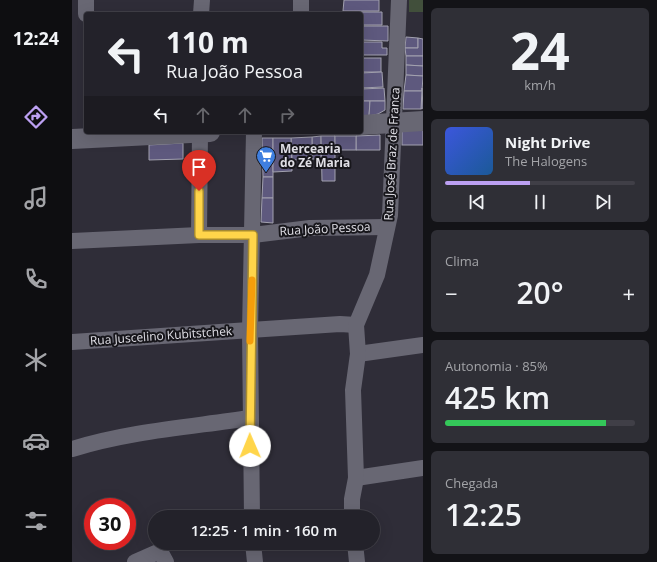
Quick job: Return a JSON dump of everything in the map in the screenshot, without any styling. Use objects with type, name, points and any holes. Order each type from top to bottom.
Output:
[{"type":"street","points":[[86,0],[86,12]]},
{"type":"street","points":[[201,12],[202,0]]},
{"type":"street","points":[[301,0],[301,12]]},
{"type":"street","name":"Rua José Braz de Franca","points":[[353,510],[356,478],[353,390],[358,354],[356,325],[377,275],[387,227],[391,189],[399,0]]},
{"type":"street","points":[[363,125],[423,122]]},
{"type":"street","points":[[82,136],[142,134]]},
{"type":"street","points":[[199,235],[203,134]]},
{"type":"street","points":[[252,510],[250,331],[254,134]]},
{"type":"street","name":"Rua João Pessoa","points":[[72,241],[199,235],[253,235],[310,228],[387,227]]},
{"type":"street","name":"Rua Juscelino Kubitstchek","points":[[72,342],[340,324],[356,325]]},
{"type":"street","points":[[358,354],[423,344]]},
{"type":"street","points":[[72,449],[100,441],[139,433],[250,418]]},
{"type":"street","points":[[356,478],[423,468]]},
{"type":"street","points":[[254,550],[255,562]]},
{"type":"street","points":[[356,550],[357,562]]},
{"type":"street","points":[[135,562],[160,551],[166,562]]},
{"type":"green space","points":[[409,0],[423,0],[423,12],[409,12]]},
{"type":"building","points":[[344,0],[379,0],[379,11],[343,11]]},
{"type":"building","points":[[363,12],[382,12],[382,25],[363,25]]},
{"type":"building","points":[[363,26],[388,26],[388,41],[363,40]]},
{"type":"building","points":[[406,37],[418,38],[418,48],[405,48]]},
{"type":"building","points":[[418,38],[423,39],[423,56],[406,56],[405,48],[418,48]]},
{"type":"building","points":[[363,42],[382,42],[382,48],[387,48],[387,55],[363,55]]},
{"type":"building","points":[[406,56],[423,56],[423,66],[406,65]]},
{"type":"building","points":[[363,58],[381,58],[381,72],[363,72]]},
{"type":"building","points":[[406,65],[423,66],[423,76],[406,75]]},
{"type":"building","points":[[382,72],[383,87],[363,88],[363,73]]},
{"type":"building","points":[[406,75],[423,76],[422,91],[404,91]]},
{"type":"building","points":[[384,88],[385,101],[363,101],[363,89]]},
{"type":"building","points":[[422,88],[423,108],[421,109],[422,91]]},
{"type":"building","points":[[404,91],[422,91],[421,109],[403,109]]},
{"type":"building","points":[[363,101],[370,101],[369,116],[363,116]]},
{"type":"building","points":[[370,101],[385,101],[385,110],[378,114],[369,116]]},
{"type":"building","points":[[402,128],[423,128],[423,145],[402,145]]},
{"type":"building","points":[[380,135],[380,150],[356,150],[356,136]]},
{"type":"building","points":[[321,136],[321,159],[312,159],[312,137]]},
{"type":"building","points":[[321,136],[335,136],[335,181],[322,181]]},
{"type":"building","points":[[335,136],[356,136],[356,150],[335,150]]},
{"type":"building","points":[[312,137],[312,159],[292,160],[291,138]]},
{"type":"building","points":[[262,138],[273,138],[273,177],[263,177]]},
{"type":"building","points":[[273,138],[291,138],[292,171],[273,172]]},
{"type":"building","points":[[183,143],[183,159],[149,160],[149,145]]},
{"type":"building","points":[[263,177],[273,177],[273,198],[262,198]]},
{"type":"building","points":[[262,198],[273,198],[273,223],[261,222]]},
{"type":"slow traffic","points":[[250,341],[252,280]]},
{"type":"place","name":"Mercearia do Zé Maria","points":[[266,173]]},
{"type":"route","points":[[199,191],[199,235],[253,235],[250,331],[250,446]]}]
